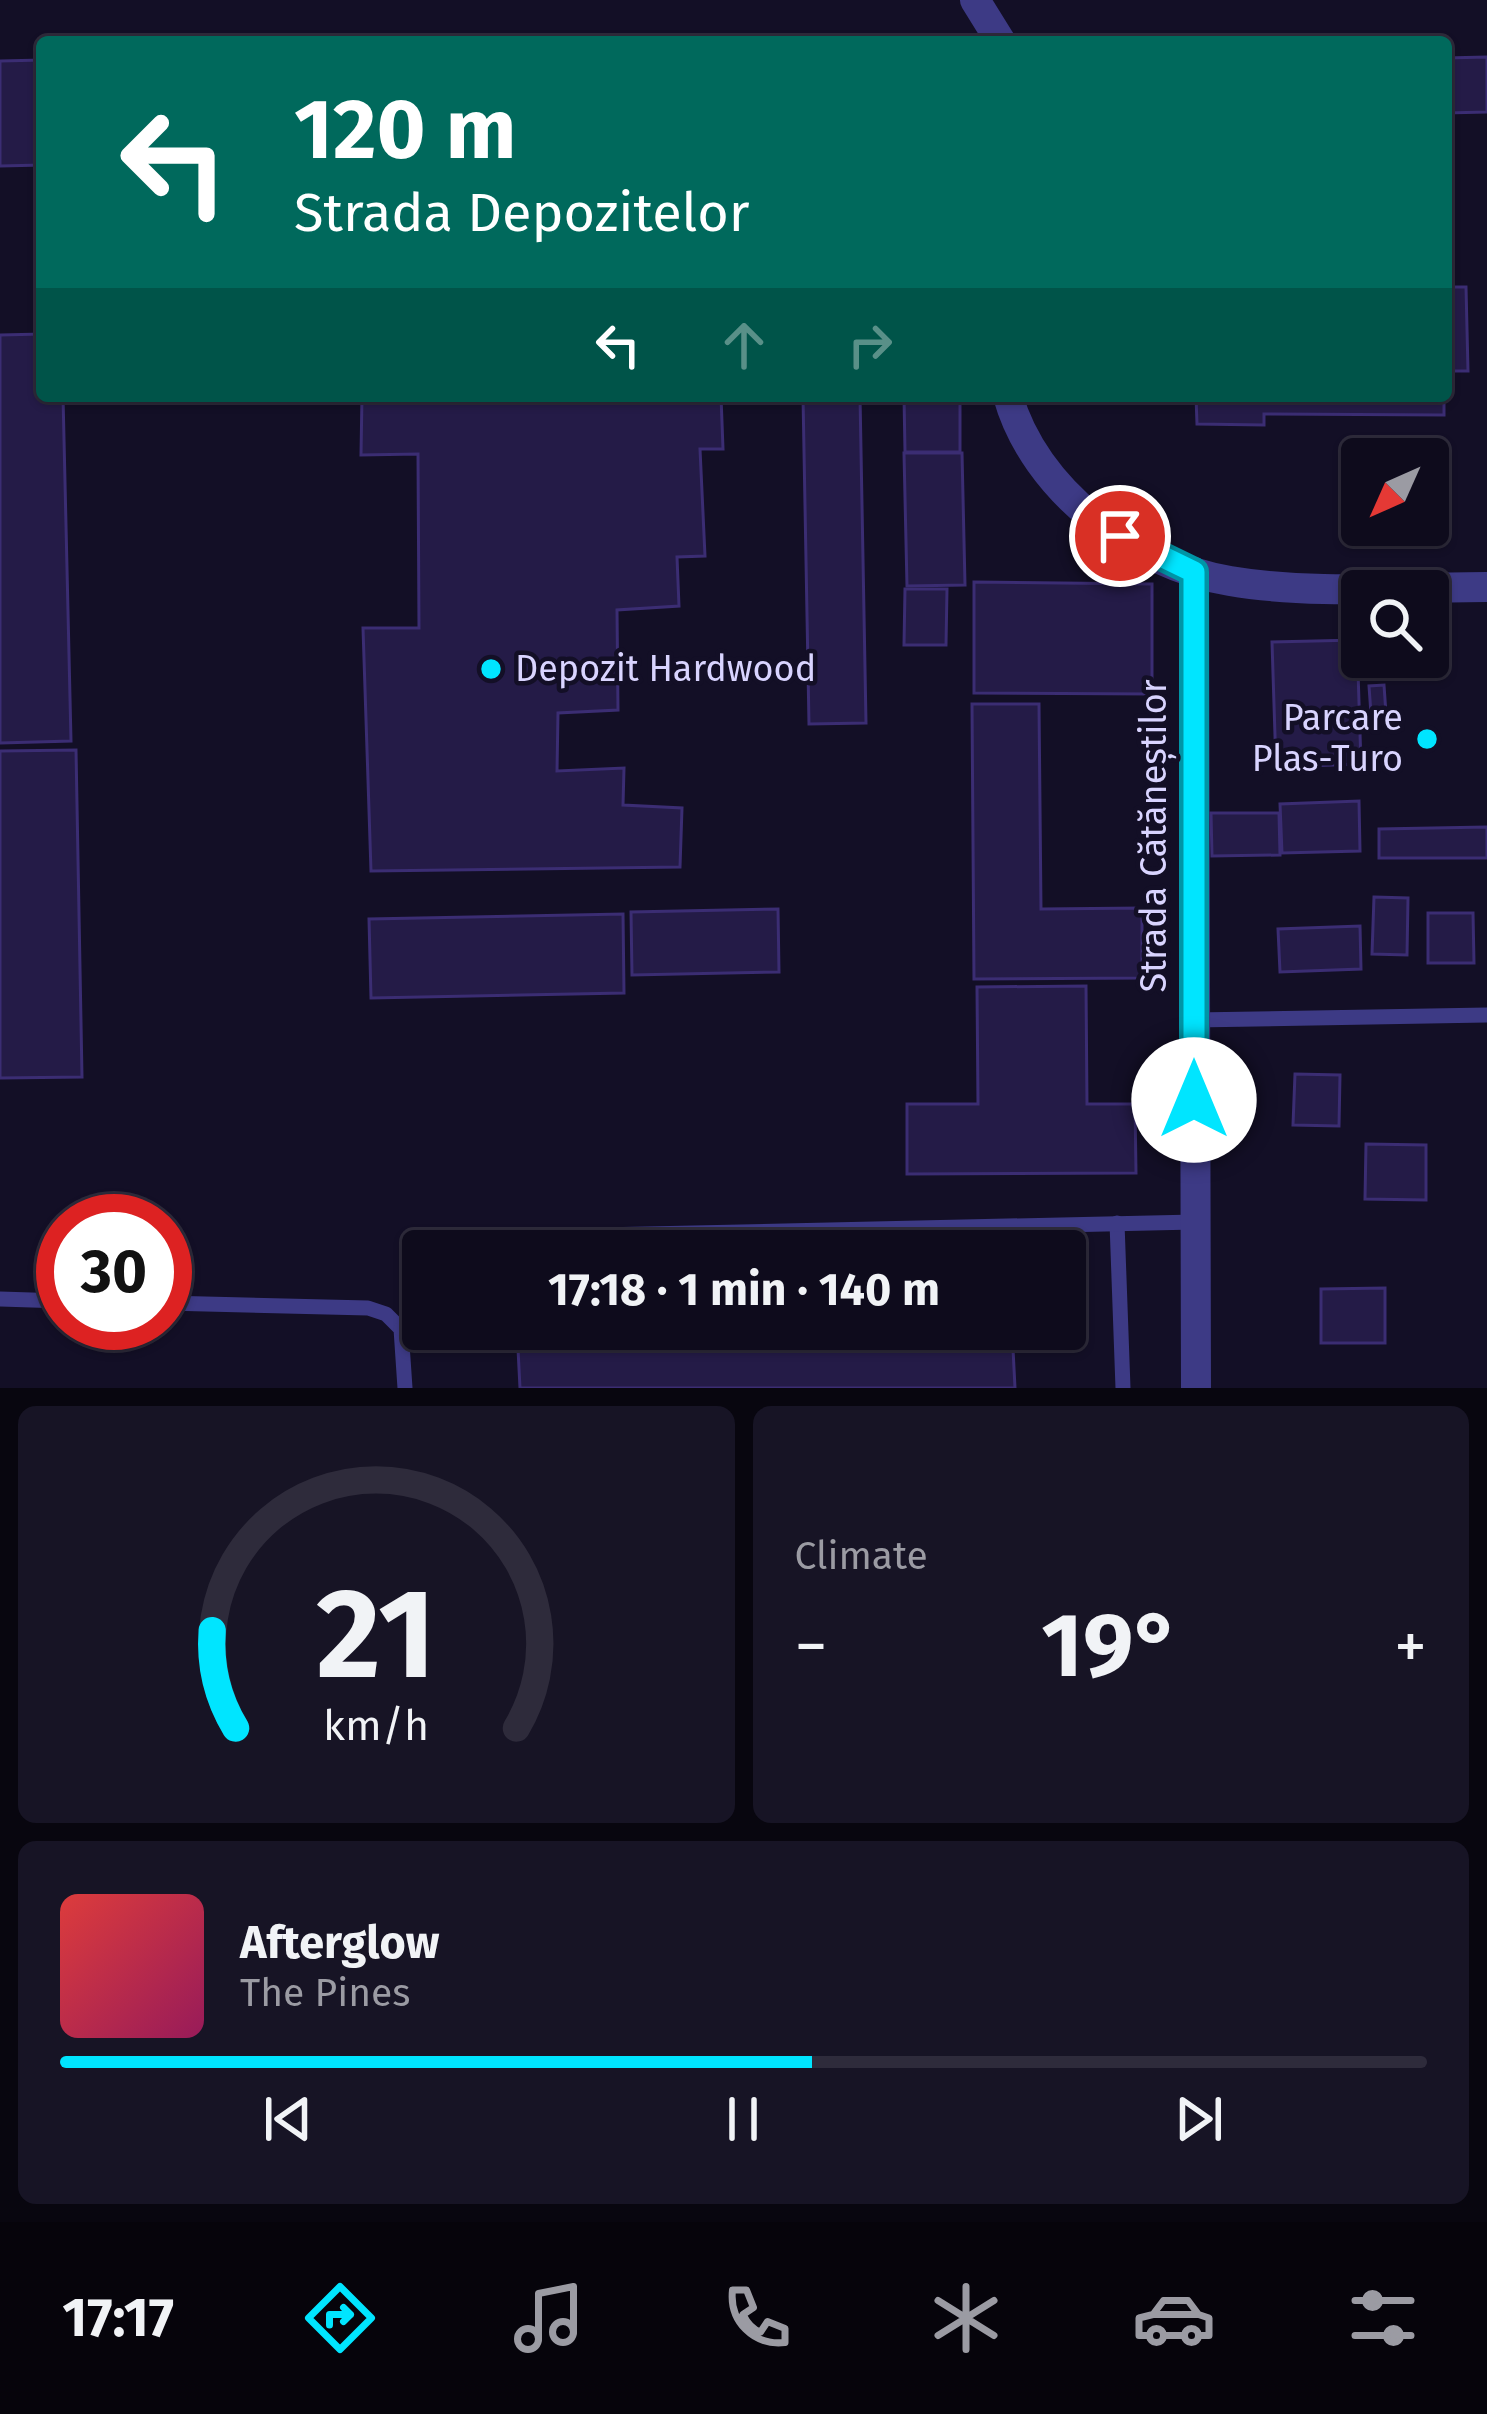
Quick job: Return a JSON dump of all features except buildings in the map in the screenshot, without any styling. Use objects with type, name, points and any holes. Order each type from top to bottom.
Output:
[{"type":"street","points":[[975,0],[997,36]]},
{"type":"street","points":[[1010,402],[1016,425],[1064,491],[1120,536],[1194,572],[1264,585],[1487,587]]},
{"type":"street","name":"Strada Cătăneștilor","points":[[1194,572],[1196,1388]]},
{"type":"lane","points":[[1194,1019],[1487,1015]]},
{"type":"lane","points":[[813,1230],[1195,1222]]},
{"type":"lane","points":[[1117,1223],[1123,1388]]},
{"type":"lane","points":[[0,1300],[36,1301]]},
{"type":"lane","points":[[192,1305],[368,1308],[386,1314],[401,1329],[405,1388]]},
{"type":"place","name":"Depozit Hardwood","points":[[491,669]]},
{"type":"place","name":"Parcare Plas-Turo","points":[[1427,739]]},
{"type":"route","points":[[1120,536],[1194,572],[1194,1100]]}]
